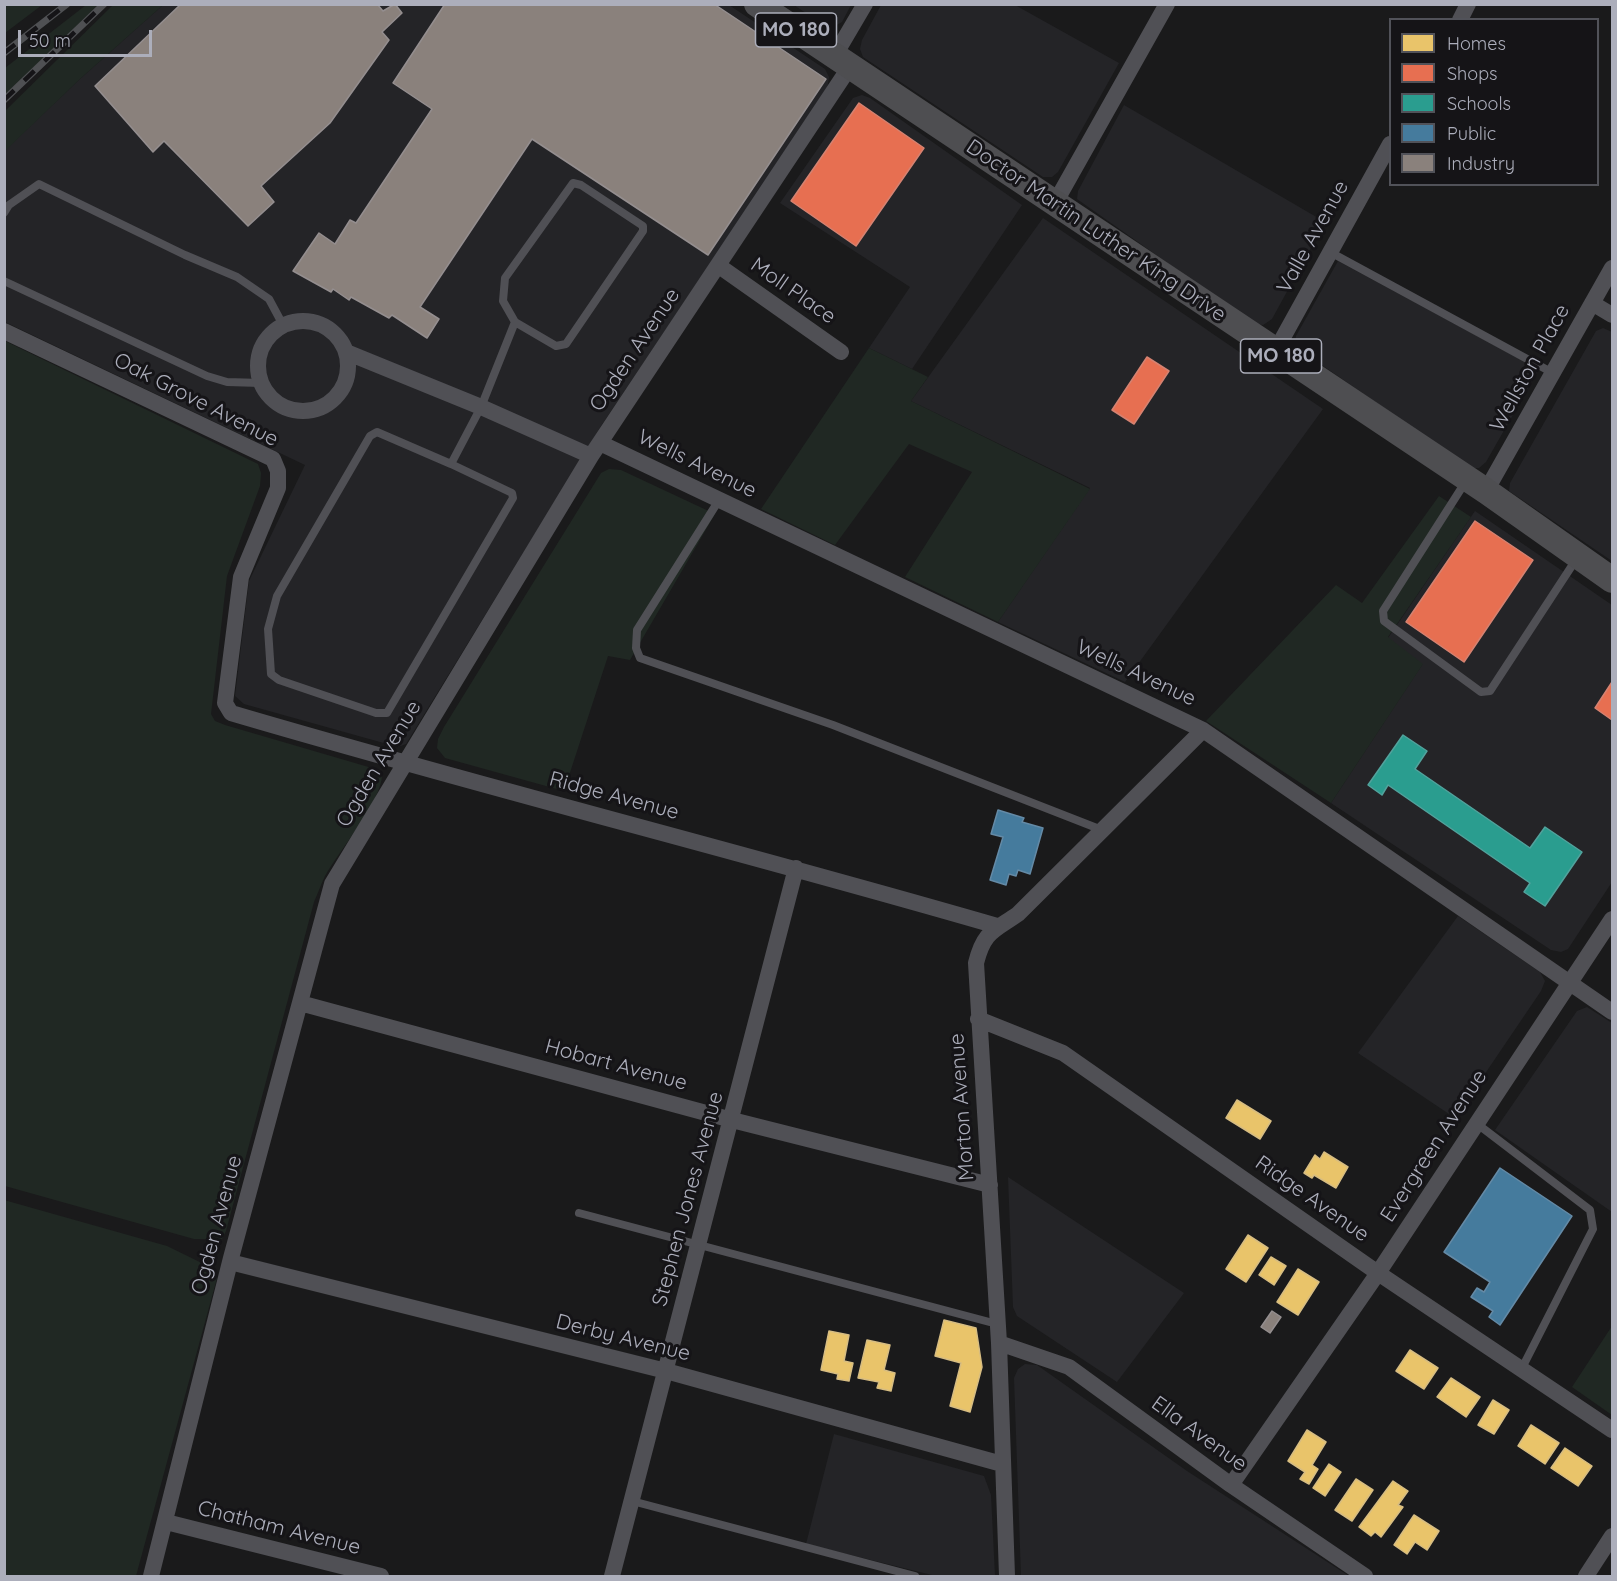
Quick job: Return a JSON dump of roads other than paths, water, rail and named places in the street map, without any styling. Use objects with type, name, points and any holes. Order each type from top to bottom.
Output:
[{"type":"main road","name":"Doctor Martin Luther King Drive","points":[[757,4],[1477,485],[1612,580]]},
{"type":"street","name":"Ogden Avenue","points":[[151,1576],[230,1262],[332,884],[596,449],[718,266],[843,60],[865,4]]},
{"type":"street","points":[[1055,203],[1167,4]]},
{"type":"street","points":[[1461,18],[1468,4]]},
{"type":"street","name":"Valle Avenue","points":[[1275,352],[1389,146]]},
{"type":"street","name":"Moll Place","points":[[718,266],[841,352]]},
{"type":"street","name":"Wellston Place","points":[[1477,485],[1553,373],[1612,268]]},
{"type":"street","points":[[1592,303],[1612,315]]},
{"type":"street","points":[[298,321],[313,322],[327,328],[339,339],[346,352],[348,366],[346,381],[334,399],[315,410],[286,409],[274,402],[261,383],[257,362],[261,347],[270,334],[283,325],[298,321]]},
{"type":"street","name":"Oak Grove Avenue","points":[[4,331],[273,459],[278,471],[278,488],[242,577],[225,703]]},
{"type":"street","name":"Wells Avenue","points":[[346,352],[481,407],[596,449],[718,500],[1203,730],[1612,1012]]},
{"type":"street","name":"Ridge Avenue","points":[[225,703],[231,713],[406,765],[796,868],[997,926]]},
{"type":"street","name":"Morton Avenue","points":[[1007,1576],[999,1343],[976,963],[980,949],[997,926],[1018,914],[1203,730]]},
{"type":"street","name":"Stephen Jones Avenue","points":[[612,1576],[796,868]]},
{"type":"street","name":"Evergreen Avenue","points":[[1231,1485],[1378,1273],[1612,919]]},
{"type":"street","name":"Hobart Avenue","points":[[300,1003],[732,1120],[990,1185]]},
{"type":"street","name":"Ridge Avenue","points":[[978,1019],[1063,1053],[1378,1273],[1612,1430]]},
{"type":"street","name":"Derby Avenue","points":[[230,1262],[666,1371],[1002,1464]]},
{"type":"street","name":"Ella Avenue","points":[[999,1343],[1069,1367],[1231,1485],[1365,1576]]},
{"type":"street","name":"Chatham Avenue","points":[[166,1522],[381,1576]]},
{"type":"street","points":[[1586,1576],[1612,1536]]},
{"type":"lane","points":[[573,183],[581,185],[643,226],[643,231],[566,344],[556,346],[515,322],[503,301],[505,279],[573,183]]},
{"type":"lane","points":[[4,213],[18,197],[39,184],[185,255],[237,277],[269,299],[283,325]]},
{"type":"lane","points":[[1330,252],[1553,373]]},
{"type":"lane","points":[[4,281],[207,376],[227,382],[261,383]]},
{"type":"lane","points":[[450,464],[481,407],[515,322]]},
{"type":"lane","points":[[377,432],[450,464],[512,493],[513,498],[387,713],[376,713],[279,680],[271,674],[268,629],[277,596],[370,436],[377,432]]},
{"type":"lane","points":[[1477,485],[1411,568],[1383,611],[1384,621],[1481,692],[1490,692],[1579,556]]},
{"type":"lane","points":[[718,500],[638,630],[636,648],[640,658],[833,725],[1102,830]]},
{"type":"lane","points":[[1476,1123],[1590,1210],[1593,1229],[1522,1368]]},
{"type":"lane","points":[[579,1213],[997,1324]]},
{"type":"lane","points":[[632,1501],[915,1576]]},
{"type":"railway","points":[[4,53],[67,4]]},
{"type":"railway","points":[[4,100],[104,4]]}]
